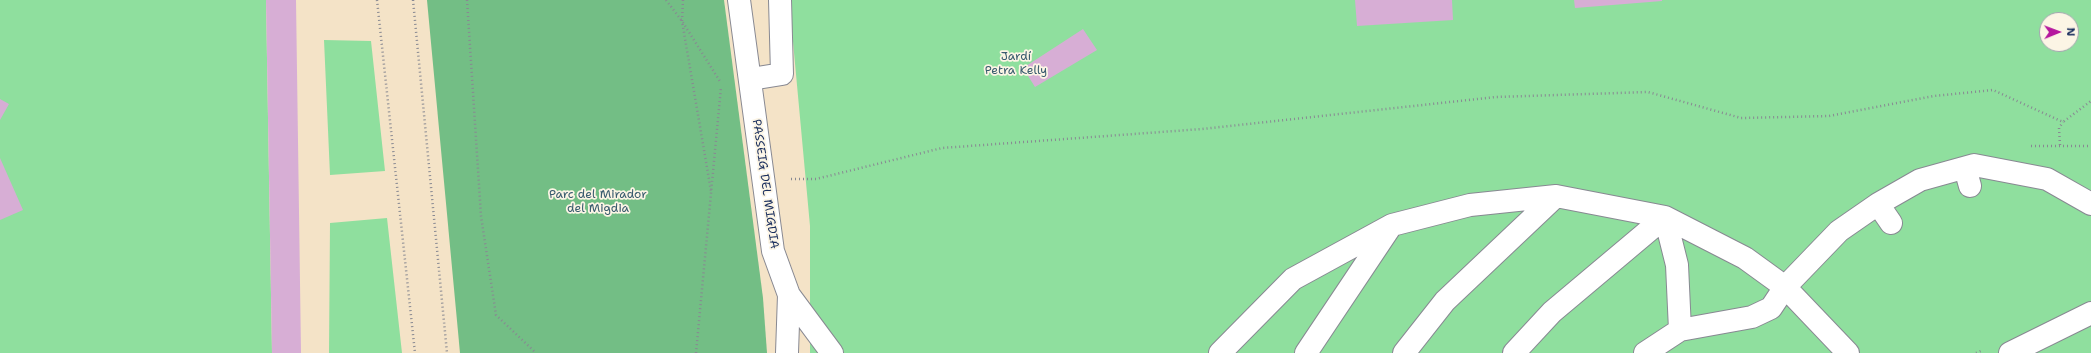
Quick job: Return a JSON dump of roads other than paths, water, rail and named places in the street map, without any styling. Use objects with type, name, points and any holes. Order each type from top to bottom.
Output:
[{"type":"street","name":"PASSEIG DEL MIGDIA","points":[[740,0],[773,251],[789,295],[832,353]]},
{"type":"street","points":[[750,78],[782,74],[780,0]]},
{"type":"street","points":[[1645,353],[1680,330],[1752,317],[1771,308],[1785,287],[1839,231],[1878,204],[1920,180],[1968,177],[1974,165],[2047,179],[2091,204]]},
{"type":"street","points":[[1404,353],[1445,301],[1556,196]]},
{"type":"street","points":[[1220,353],[1293,279],[1392,225],[1470,205],[1556,196],[1666,217],[1745,258],[1785,287],[1848,353]]},
{"type":"street","points":[[1878,204],[1891,223]]},
{"type":"street","points":[[1666,217],[1677,265],[1680,330]]},
{"type":"street","points":[[1514,353],[1552,312],[1666,217]]},
{"type":"street","points":[[1306,353],[1392,225]]},
{"type":"street","points":[[786,353],[789,295]]},
{"type":"street","points":[[2010,353],[2091,312]]},
{"type":"park label","name":"Jardí Petra Kelly","points":[[1016,64]]},
{"type":"park label","name":"Parc del Mirador del Migdia","points":[[598,202]]}]
